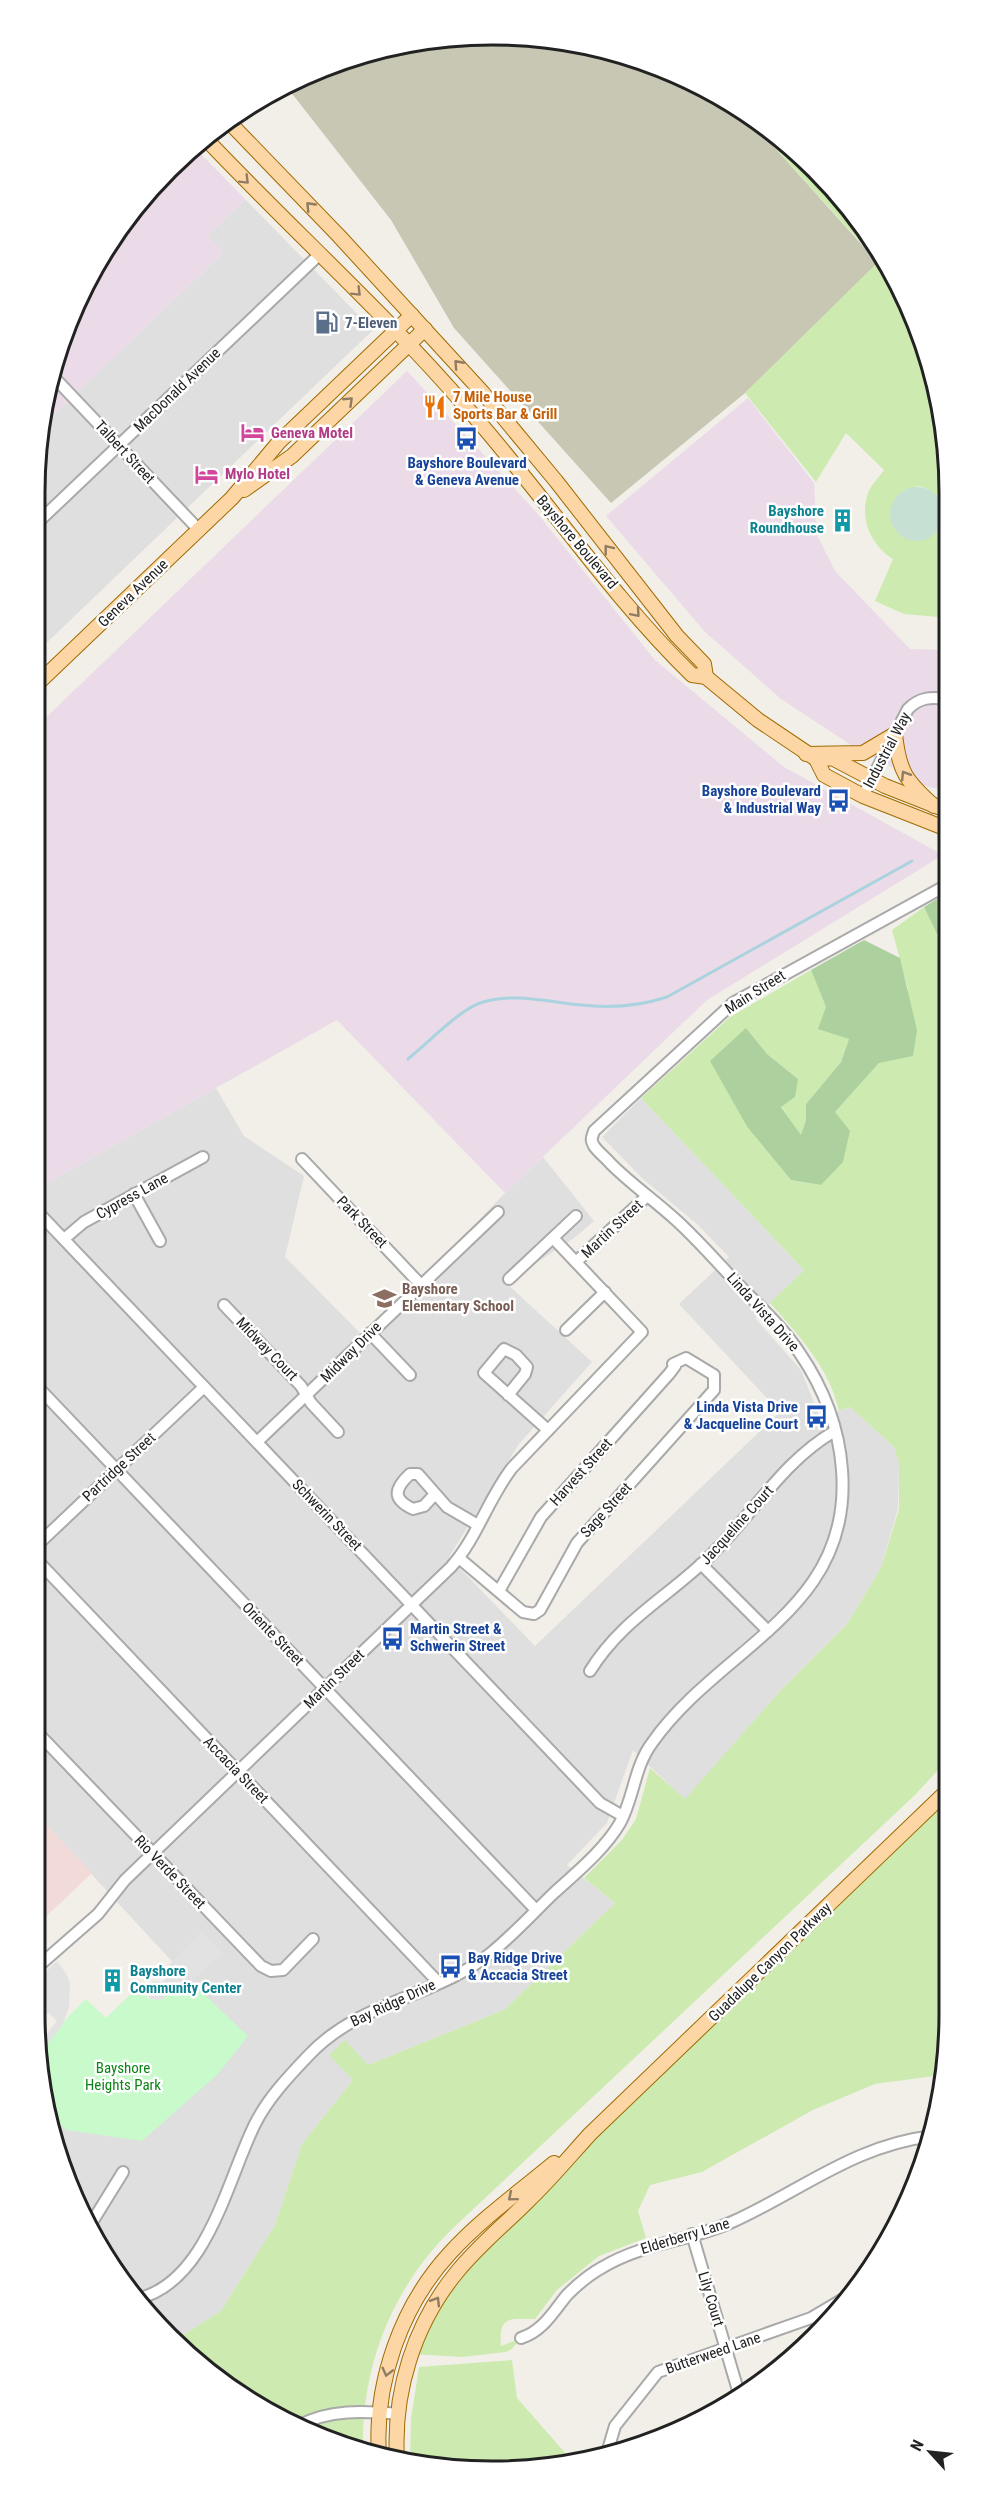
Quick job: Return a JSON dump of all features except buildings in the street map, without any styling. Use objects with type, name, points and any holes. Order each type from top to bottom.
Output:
[{"type":"main road","name":"Bayshore Boulevard","points":[[234,127],[412,315],[507,420],[677,636],[704,664],[706,677]]},
{"type":"main road","name":"Bayshore Boulevard","points":[[211,144],[409,344],[467,408],[668,650],[692,675],[706,677],[749,714],[811,756],[824,775],[863,796],[939,828]]},
{"type":"main road","name":"Geneva Avenue","points":[[45,677],[232,498],[279,442],[412,315]]},
{"type":"main road","name":"Geneva Avenue","points":[[232,498],[292,456],[425,329]]},
{"type":"main road","points":[[811,756],[863,753],[895,734],[899,765],[914,788],[939,807]]},
{"type":"main road","name":"Bayshore Boulevard","points":[[811,756],[832,758],[871,780],[939,808]]},
{"type":"main road","name":"Guadalupe Canyon Parkway","points":[[397,2450],[398,2414],[403,2381],[417,2339],[450,2281],[472,2255],[543,2185],[590,2134],[939,1799]]},
{"type":"main road","name":"Guadalupe Canyon Parkway","points":[[379,2447],[380,2412],[395,2345],[411,2309],[436,2270],[476,2227],[590,2134]]},
{"type":"street","name":"MacDonald Avenue","points":[[45,516],[320,254]]},
{"type":"street","name":"Talbert Street","points":[[59,382],[199,530]]},
{"type":"street","name":"Industrial Way","points":[[863,796],[912,704],[928,698],[939,699]]},
{"type":"street","name":"Main Street","points":[[592,1138],[594,1131],[733,1003],[939,889]]},
{"type":"street","name":"Linda Vista Drive","points":[[592,1138],[594,1145],[646,1197],[682,1226],[787,1336],[817,1382],[835,1431],[842,1470],[842,1493],[836,1534],[818,1575],[806,1593],[768,1631],[710,1680],[652,1743],[643,1757],[623,1816]]},
{"type":"street","name":"Cypress Lane","points":[[64,1239],[84,1222],[202,1157]]},
{"type":"street","name":"Park Street","points":[[302,1159],[421,1285]]},
{"type":"street","points":[[134,1194],[160,1241]]},
{"type":"street","name":"Martin Street","points":[[577,1261],[646,1197]]},
{"type":"street","name":"Midway Drive","points":[[257,1442],[498,1212]]},
{"type":"street","points":[[509,1279],[576,1216]]},
{"type":"street","name":"Schwerin Street","points":[[45,1219],[600,1803],[623,1816]]},
{"type":"street","name":"Martin Street","points":[[45,1960],[98,1914],[125,1880],[459,1558],[504,1479],[642,1332],[553,1238]]},
{"type":"street","points":[[566,1330],[605,1292]]},
{"type":"street","name":"Midway Court","points":[[224,1305],[301,1386],[311,1402],[338,1432]]},
{"type":"street","points":[[370,1333],[410,1375]]},
{"type":"street","name":"Sage Street","points":[[459,1558],[523,1612],[534,1614],[540,1610],[577,1543],[714,1390],[714,1375],[698,1363],[686,1358],[674,1364]]},
{"type":"street","name":"Harvest Street","points":[[499,1592],[541,1517],[669,1374],[674,1364]]},
{"type":"street","name":"Partridge Street","points":[[45,1538],[204,1387]]},
{"type":"street","name":"Oriente Street","points":[[45,1395],[536,1910]]},
{"type":"street","points":[[508,1395],[548,1430]]},
{"type":"street","name":"Jacqueline Court","points":[[590,1671],[604,1650],[624,1628],[701,1564],[766,1491],[815,1444],[835,1431]]},
{"type":"street","points":[[435,1494],[447,1507],[478,1525]]},
{"type":"street","points":[[701,1564],[768,1631]]},
{"type":"street","name":"Accacia Street","points":[[45,1569],[438,1982]]},
{"type":"street","name":"Rio Verde Street","points":[[45,1741],[257,1963],[266,1969],[283,1970],[313,1939]]},
{"type":"street","name":"Bay Ridge Drive","points":[[146,2296],[166,2288],[186,2269],[222,2207],[256,2121],[272,2097],[308,2056],[336,2030],[353,2020],[477,1963],[536,1910],[613,1833],[623,1816]]},
{"type":"street","name":"Elderberry Lane","points":[[521,2338],[540,2329],[572,2291],[603,2266],[633,2252],[732,2222],[854,2157],[900,2142],[921,2138]]},
{"type":"street","points":[[94,2218],[123,2172]]},
{"type":"street","name":"Lily Court","points":[[692,2235],[737,2388]]},
{"type":"street","name":"Butterweed Lane","points":[[609,2446],[615,2426],[658,2372],[811,2318],[830,2307]]},
{"type":"street","points":[[308,2421],[335,2413],[398,2414]]},
{"type":"shaded area","points":[[463,46],[521,46],[608,60],[663,79],[716,105],[768,140],[870,254],[876,265],[745,393],[611,503],[454,328],[391,220],[291,93],[348,69],[405,54]]},
{"type":"shaded area","points":[[200,153],[245,199],[207,236],[223,253],[52,416],[60,376],[69,348],[91,294],[105,268],[137,220],[156,197]]},
{"type":"shaded area","points":[[245,199],[373,330],[45,644],[45,492],[52,416],[223,253],[207,236]]},
{"type":"shaded area","points":[[407,371],[537,513],[655,660],[784,767],[939,853],[939,857],[707,1000],[505,1193],[337,1020],[45,1184],[45,718]]},
{"type":"shaded area","points":[[748,398],[814,483],[817,535],[835,571],[910,649],[939,650],[939,789],[928,787],[851,745],[781,699],[705,632],[606,516]]},
{"type":"shaded area","points":[[912,487],[922,487],[939,498],[939,530],[932,537],[922,541],[912,541],[902,537],[894,529],[890,519],[890,509],[894,499],[902,491]]},
{"type":"shaded area","points":[[216,1088],[244,1136],[304,1176],[285,1257],[365,1338],[505,1193],[543,1157],[594,1221],[574,1238],[506,1283],[592,1362],[519,1444],[449,1557],[535,1646],[780,1412],[679,1304],[729,1257],[697,1224],[643,1179],[602,1137],[641,1098],[804,1270],[755,1318],[801,1370],[820,1418],[850,1407],[894,1447],[899,1463],[898,1508],[881,1568],[847,1624],[781,1690],[685,1800],[633,1750],[607,1823],[567,1865],[615,1903],[504,2010],[368,2065],[330,2055],[353,2080],[302,2144],[275,2225],[221,2311],[182,2336],[137,2286],[105,2238],[79,2185],[58,2122],[67,2130],[247,2036],[191,1982],[45,1824],[45,1184]]},
{"type":"shaded area","points":[[45,1824],[92,1873],[45,1918]]},
{"type":"shaded area","points":[[202,1932],[223,1953],[182,1990],[177,1985],[161,2000],[150,1999],[146,1991],[150,1983],[163,1982],[168,1976],[163,1971]]},
{"type":"shaded area","points":[[57,1961],[66,1973],[70,1984],[69,2007],[62,2026],[46,2045],[46,2035],[57,2021],[49,2013],[45,2016],[45,1972]]},
{"type":"green space","points":[[769,141],[828,197],[868,251]]},
{"type":"green space","points":[[876,264],[905,321],[924,376],[930,405],[938,463],[939,499],[930,491],[917,486],[907,539],[921,540],[932,536],[939,529],[938,617],[904,614],[875,601],[893,559],[873,539],[866,522],[865,512],[869,490],[884,470],[846,433],[816,482],[745,393]]},
{"type":"green space","points":[[939,898],[939,933],[937,934],[924,907]]},
{"type":"green space","points":[[924,907],[937,934],[939,933],[939,1769],[915,1795],[451,2230],[430,2253],[396,2304],[374,2360],[367,2390],[363,2442],[321,2427],[294,2415],[244,2386],[220,2369],[182,2336],[221,2311],[275,2225],[302,2144],[353,2080],[329,2055],[345,2040],[368,2065],[504,2010],[615,1903],[584,1878],[622,1840],[636,1819],[650,1768],[685,1799],[781,1690],[847,1624],[881,1568],[899,1509],[899,1463],[894,1447],[850,1407],[839,1411],[828,1380],[812,1353],[770,1303],[804,1270],[641,1098],[730,1017],[811,970],[826,1007],[849,1039],[841,1062],[806,1104],[806,1120],[801,1136],[781,1106],[798,1079],[767,1054],[746,1028],[748,1128],[791,1180],[821,1185],[835,1112],[879,1063],[908,989],[892,930]]},
{"type":"green space","points":[[864,940],[900,958],[917,1030],[913,1056],[879,1063],[835,1112],[850,1131],[843,1162],[821,1185],[791,1180],[748,1128],[710,1061],[746,1028],[767,1054],[798,1079],[795,1097],[781,1107],[801,1135],[806,1120],[806,1104],[841,1062],[849,1039],[818,1029],[826,1007],[811,970]]},
{"type":"green space","points":[[939,1799],[939,2014],[934,2076],[875,2084],[813,2110],[702,2172],[650,2185],[638,2211],[646,2238],[599,2256],[557,2290],[535,2319],[514,2319],[505,2323],[502,2328],[501,2346],[521,2338],[512,2349],[506,2352],[463,2357],[411,2354],[450,2281]]},
{"type":"green space","name":"Bayshore Heights Park","points":[[191,1982],[248,2036],[218,2074],[142,2141],[66,2130],[58,2122],[46,2044],[66,2019],[86,1999],[106,2018],[136,1989],[150,1999],[161,2000],[177,1985],[182,1990]]},
{"type":"green space","points":[[512,2360],[517,2398],[566,2454],[492,2461],[463,2460],[410,2453],[411,2419],[419,2367]]},
{"type":"waterway","points":[[408,1059],[462,1013],[480,1003],[492,1000],[517,998],[613,1006],[667,997],[912,861]]},
{"type":"place","name":"7-Eleven","points":[[327,323]]},
{"type":"place","name":"7 Mile House Sports Bar & Grill","points":[[435,406]]},
{"type":"place","name":"Geneva Motel","points":[[253,433]]},
{"type":"place","name":"Bayshore Boulevard & Geneva Avenue","points":[[467,439]]},
{"type":"place","name":"Mylo Hotel","points":[[207,474]]},
{"type":"place","name":"Bayshore Roundhouse","points":[[842,520]]},
{"type":"place","name":"Bayshore Boulevard & Industrial Way","points":[[839,800]]},
{"type":"place","name":"Bayshore Elementary School","points":[[384,1298]]},
{"type":"place","name":"Linda Vista Drive & Jacqueline Court","points":[[816,1416]]},
{"type":"place","name":"Martin Street & Schwerin Street","points":[[392,1638]]},
{"type":"place","name":"Bay Ridge Drive & Accacia Street","points":[[450,1967]]},
{"type":"place","name":"Bayshore Community Center","points":[[112,1980]]}]
